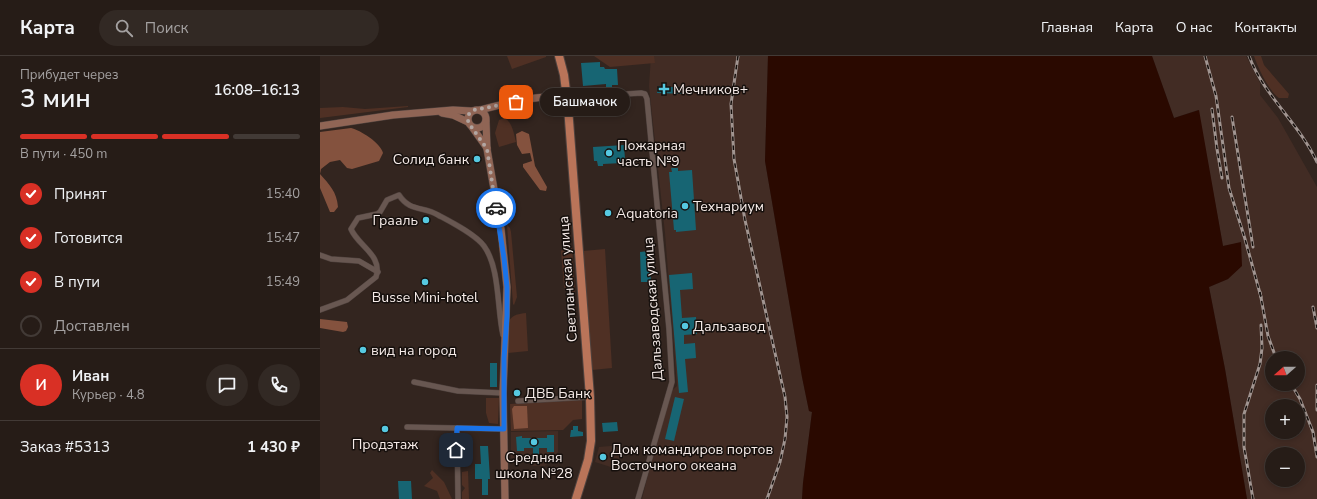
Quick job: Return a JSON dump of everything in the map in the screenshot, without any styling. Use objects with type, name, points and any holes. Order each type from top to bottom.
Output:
[{"type":"main road","name":"Светланская улица","points":[[559,56],[567,96],[590,397],[591,441],[588,460],[576,499]]},
{"type":"main road","points":[[320,126],[393,115],[453,110],[480,110],[504,104],[554,96],[567,96]]},
{"type":"main road","points":[[436,111],[453,115],[470,124],[480,127],[495,110],[504,104]]},
{"type":"main road","points":[[480,110],[484,113],[486,120],[487,149],[504,258],[507,316],[504,338],[503,393],[505,499]]},
{"type":"main road","points":[[471,111],[468,118],[470,124],[487,149]]},
{"type":"street","name":"Дальзаводская улица","points":[[567,96],[582,97],[641,93],[645,94],[647,99],[669,329],[672,382],[638,499]]},
{"type":"street","points":[[320,310],[347,300],[375,278],[378,272],[372,253],[351,229],[358,218],[377,214],[380,212],[387,200],[399,195],[403,201],[412,208],[438,214],[471,235],[484,246],[489,255],[496,280],[504,338]]},
{"type":"street","points":[[320,255],[331,259],[359,261],[378,272]]},
{"type":"street","points":[[414,382],[458,391],[503,393]]},
{"type":"street","points":[[518,401],[590,397]]},
{"type":"street","points":[[406,427],[504,429]]},
{"type":"street","points":[[457,428],[458,499]]},
{"type":"shaded area","points":[[507,56],[546,56],[546,57],[512,69]]},
{"type":"shaded area","points":[[594,56],[654,56],[655,63],[610,67]]},
{"type":"shaded area","points":[[651,56],[768,56],[765,161],[802,377],[809,411],[812,412],[802,499],[642,499],[668,394],[677,386],[665,233],[649,86]]},
{"type":"shaded area","points":[[768,56],[1152,56],[1174,118],[1199,110],[1223,246],[1241,242],[1242,266],[1228,279],[1209,287],[1225,369],[1247,499],[802,499],[812,412],[809,411],[802,377],[765,161]]},
{"type":"shaded area","points":[[1152,56],[1246,56],[1260,83],[1260,95],[1278,118],[1317,187],[1317,499],[1247,499],[1225,369],[1209,287],[1228,279],[1240,243],[1223,246],[1198,110],[1174,118]]},
{"type":"shaded area","points":[[1254,56],[1261,56],[1264,65],[1289,94],[1288,98],[1279,98],[1275,95],[1261,73]]},
{"type":"shaded area","points":[[408,106],[320,118],[320,108],[343,107],[365,109]]},
{"type":"shaded area","points":[[504,118],[511,125],[516,142],[499,147],[495,133],[499,120]]},
{"type":"shaded area","points":[[351,128],[365,134],[378,145],[383,153],[379,161],[352,169],[347,168],[340,160],[330,162],[321,169],[320,174],[320,132]]},
{"type":"shaded area","points":[[522,131],[529,134],[535,166],[547,187],[546,191],[540,190],[523,167],[523,164],[532,161],[530,153],[522,154],[517,145],[516,134]]},
{"type":"shaded area","points":[[320,174],[336,197],[338,207],[334,212],[330,212],[320,188]]},
{"type":"shaded area","points":[[507,225],[511,232],[517,297],[514,305],[513,304]]},
{"type":"shaded area","points":[[572,246],[575,292],[568,292],[564,287],[561,251],[564,247]]},
{"type":"shaded area","points":[[605,249],[612,368],[592,370],[583,251]]},
{"type":"shaded area","points":[[526,313],[528,351],[508,353],[509,321],[514,316]]},
{"type":"shaded area","points":[[320,319],[347,322],[348,327],[346,331],[343,332],[320,328]]},
{"type":"shaded area","points":[[486,398],[499,398],[498,424],[489,423],[486,413]]},
{"type":"shaded area","points":[[582,400],[582,419],[573,420],[563,430],[511,431],[510,404]]},
{"type":"shaded area","points":[[514,406],[527,406],[528,428],[514,429],[512,409]]},
{"type":"shaded area","name":"Средняя школа №28","points":[[558,431],[558,452],[545,466],[531,466],[525,458],[511,458],[511,432]]},
{"type":"shaded area","points":[[622,445],[617,469],[595,462],[599,447]]},
{"type":"shaded area","points":[[432,470],[444,482],[452,499],[440,499],[437,491],[424,486],[433,478],[430,473]]},
{"type":"shaded area","points":[[468,471],[469,499],[462,499],[462,492],[465,488],[462,485],[462,472]]},
{"type":"building","points":[[600,62],[600,67],[604,67],[605,69],[617,69],[618,85],[612,85],[612,89],[606,90],[606,84],[583,86],[581,63]]},
{"type":"building","points":[[658,86],[686,88],[685,94],[657,93]]},
{"type":"building","name":"Пожарная часть №9","points":[[624,145],[625,159],[622,159],[622,163],[603,164],[603,166],[598,166],[597,161],[594,161],[593,147]]},
{"type":"building","points":[[671,168],[678,168],[678,171],[692,170],[696,230],[676,232],[676,230],[674,230],[669,172],[672,172]]},
{"type":"building","points":[[649,251],[651,282],[641,282],[640,252]]},
{"type":"building","name":"Дальзавод","points":[[692,273],[693,289],[680,290],[682,318],[696,317],[697,334],[684,335],[684,344],[695,343],[696,358],[685,359],[688,392],[679,393],[669,275]]},
{"type":"building","points":[[490,363],[497,363],[497,387],[490,387]]},
{"type":"building","points":[[675,397],[684,399],[674,441],[665,439]]},
{"type":"building","points":[[617,422],[618,431],[603,432],[602,423]]},
{"type":"building","points":[[573,426],[578,426],[578,431],[583,432],[583,436],[570,437]]},
{"type":"building","points":[[547,435],[554,435],[554,452],[547,452],[547,448],[539,448],[539,455],[533,455],[533,448],[524,448],[524,451],[517,451],[516,437],[547,438]]},
{"type":"building","points":[[480,446],[488,446],[490,479],[488,479],[488,495],[482,495],[482,479],[475,479],[475,464],[481,464]]},
{"type":"building","points":[[398,481],[411,481],[412,499],[399,499]]},
{"type":"railway","points":[[738,56],[731,104],[734,159],[745,220],[785,397],[787,417],[785,439],[780,462],[767,499]]},
{"type":"railway","points":[[1205,56],[1216,96],[1229,188],[1261,297]]},
{"type":"railway","points":[[1249,56],[1263,84],[1301,135],[1317,162]]},
{"type":"railway","points":[[1212,109],[1222,178]]},
{"type":"railway","points":[[1232,117],[1253,247]]},
{"type":"railway","points":[[1260,292],[1268,336],[1273,351]]},
{"type":"railway","points":[[1313,307],[1317,328]]},
{"type":"railway","points":[[1253,499],[1244,447],[1244,414],[1260,364],[1262,348],[1261,325]]},
{"type":"railway","points":[[1317,385],[1317,410]]},
{"type":"railway","points":[[1295,391],[1300,399],[1313,432],[1317,457]]},
{"type":"way so far","points":[[496,208],[487,149],[468,122],[468,118],[471,111],[474,110],[516,102]]},
{"type":"place","name":"Мечников+","points":[[664,89]]},
{"type":"place","name":"Башмачок","points":[[516,102]]},
{"type":"place","name":"Пожарная часть №9","points":[[609,153]]},
{"type":"place","name":"Солид банк","points":[[477,159]]},
{"type":"place","name":"Технариум","points":[[685,206]]},
{"type":"place","name":"Aquatoria","points":[[608,213]]},
{"type":"place","name":"Грааль","points":[[426,220]]},
{"type":"place","name":"Busse Mini-hotel","points":[[425,282]]},
{"type":"place","name":"Дальзавод","points":[[685,326]]},
{"type":"place","name":"вид на город","points":[[363,350]]},
{"type":"place","name":"ДВБ Банк","points":[[517,393]]},
{"type":"place","name":"Продэтаж","points":[[385,429]]},
{"type":"place","name":"Средняя школа №28","points":[[534,442]]},
{"type":"place","name":"Дом командиров портов Восточного океана","points":[[603,457]]},
{"type":"route","points":[[456,450],[457,428],[504,429],[504,338],[507,316],[507,287],[501,229],[496,208]]}]
